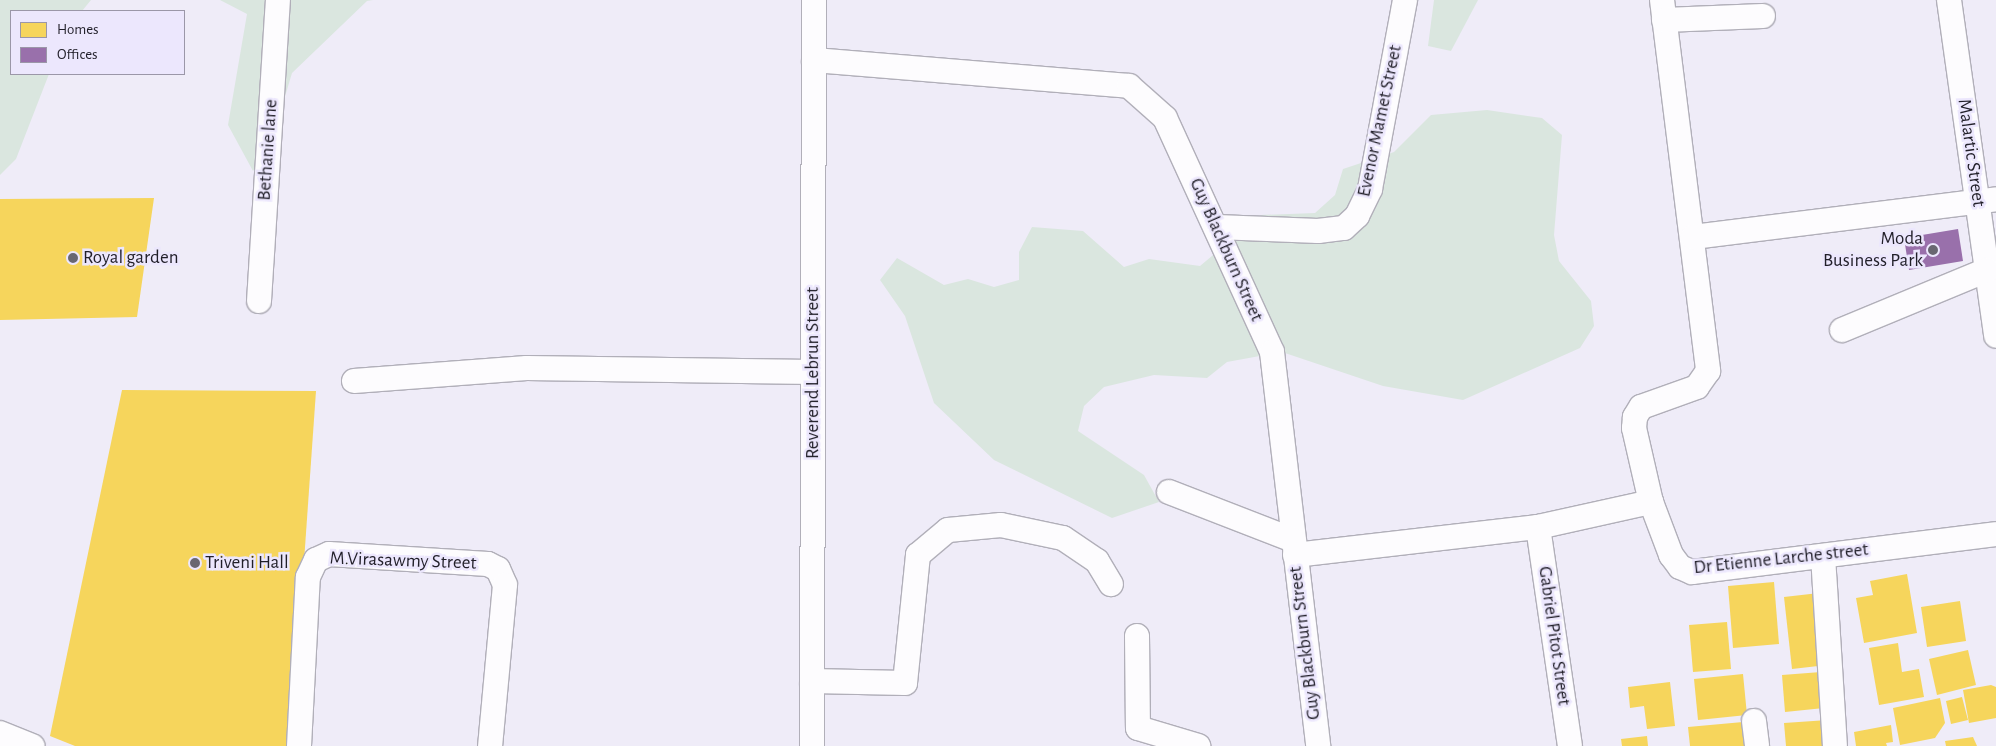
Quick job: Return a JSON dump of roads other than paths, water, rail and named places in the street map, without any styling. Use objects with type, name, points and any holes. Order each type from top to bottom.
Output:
[{"type":"street","name":"Bethanie lane","points":[[258,301],[278,0]]},
{"type":"street","name":"Reverend Lebrun Street","points":[[812,746],[814,0]]},
{"type":"street","name":"Evenor Mamet Street","points":[[1217,227],[1318,231],[1344,228],[1357,216],[1370,188],[1405,0]]},
{"type":"street","name":"Malartic Street","points":[[1949,0],[1987,200],[1988,270],[1996,336]]},
{"type":"street","points":[[1663,10],[1762,16]]},
{"type":"street","name":"Dr Etienne Larche street","points":[[1663,10],[1694,236],[1708,371],[1697,387],[1641,407],[1635,417],[1634,428],[1651,502],[1671,555],[1680,567],[1692,572],[1996,534]]},
{"type":"street","name":"Guy Blackburn Street","points":[[814,60],[1129,86],[1165,118],[1217,227],[1272,352],[1318,746]]},
{"type":"street","points":[[1694,236],[1987,200]]},
{"type":"street","points":[[1842,330],[1988,270]]},
{"type":"street","points":[[354,381],[527,368],[813,372]]},
{"type":"street","points":[[1169,492],[1294,547],[1538,527],[1651,502]]},
{"type":"street","points":[[812,681],[905,682],[918,555],[948,530],[1001,526],[1063,538],[1097,561],[1111,584]]},
{"type":"street","name":"Gabriel Pitot Street","points":[[1538,527],[1570,746]]},
{"type":"street","name":"M.Virasawmy Street","points":[[299,746],[308,576],[316,560],[328,554],[488,564],[498,569],[505,585],[490,746]]},
{"type":"street","points":[[1823,556],[1835,746]]},
{"type":"street","points":[[1136,636],[1138,728],[1198,746]]},
{"type":"street","points":[[1754,721],[1758,746]]},
{"type":"street","points":[[6,739],[32,746]]},
{"type":"place","name":"Moda Business Park","points":[[1933,250]]},
{"type":"place","name":"Royal garden","points":[[73,258]]},
{"type":"place","name":"Triveni Hall","points":[[195,563]]}]
